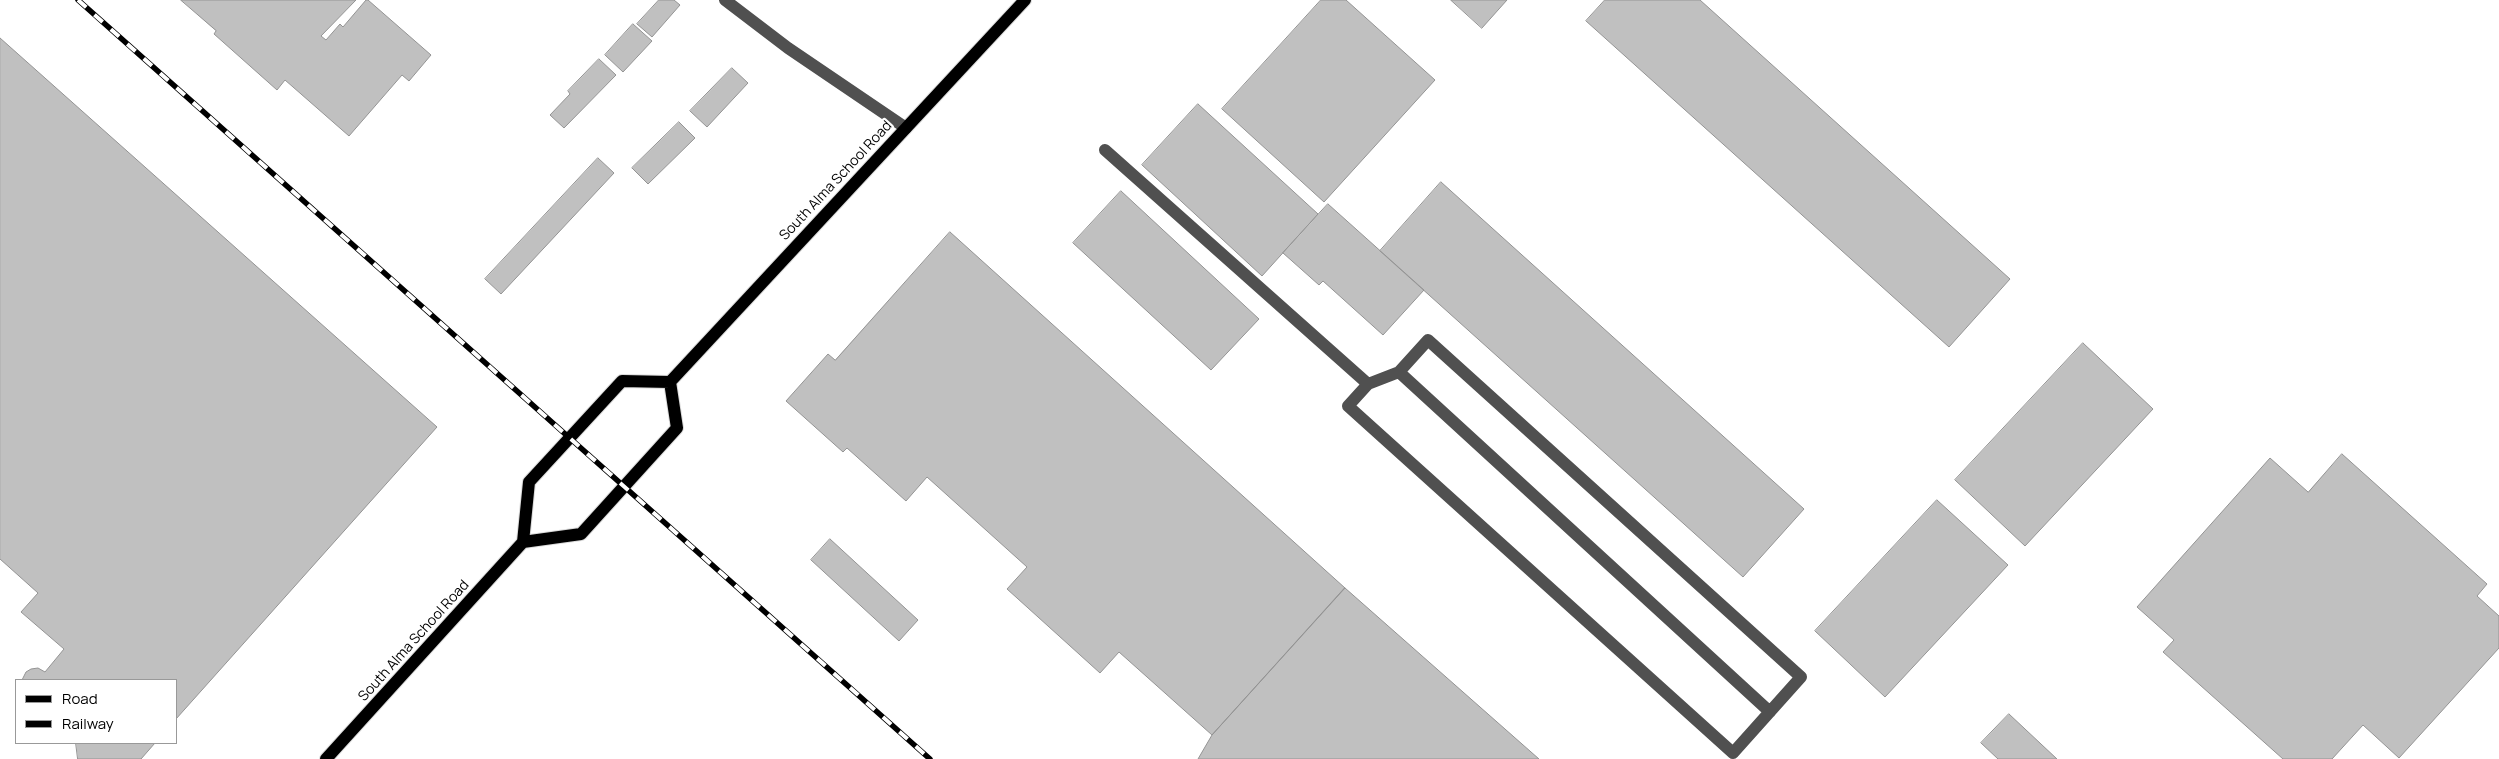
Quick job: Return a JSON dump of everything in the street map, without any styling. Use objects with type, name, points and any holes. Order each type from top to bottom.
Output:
[{"type":"main road","name":"South Alma School Road","points":[[670,382],[1025,0]]},
{"type":"main road","points":[[622,381],[670,382],[677,428],[581,534],[523,542],[530,482],[622,381]]},
{"type":"main road","name":"South Alma School Road","points":[[326,759],[523,542]]},
{"type":"lane","points":[[725,0],[788,48],[906,128]]},
{"type":"lane","points":[[1105,150],[1368,384]]},
{"type":"lane","points":[[1428,340],[1801,677],[1732,753],[1348,406],[1368,384],[1399,372],[1428,340]]},
{"type":"lane","points":[[1399,372],[1770,712]]},
{"type":"building","points":[[181,0],[356,0],[321,36],[326,40],[340,24],[343,27],[368,0],[431,55],[409,81],[402,75],[349,136],[285,80],[277,90],[214,34],[216,31]]},
{"type":"building","points":[[659,0],[674,0],[680,5],[652,37],[637,24]]},
{"type":"building","points":[[1321,0],[1346,0],[1435,80],[1324,202],[1222,109]]},
{"type":"building","points":[[1451,0],[1507,0],[1482,28]]},
{"type":"building","points":[[1605,0],[1700,0],[2010,279],[1949,347],[1586,21]]},
{"type":"building","points":[[633,24],[652,41],[623,72],[605,55]]},
{"type":"building","points":[[0,38],[437,427],[178,717],[178,679],[22,679],[26,672],[31,669],[38,668],[45,672],[64,649],[21,612],[38,593],[0,559]]},
{"type":"building","points":[[599,59],[616,75],[564,128],[550,115],[570,94],[568,91]]},
{"type":"building","points":[[732,68],[748,83],[707,127],[690,111]]},
{"type":"building","points":[[1198,104],[1318,214],[1262,276],[1142,165]]},
{"type":"building","points":[[679,122],[695,138],[648,184],[632,168]]},
{"type":"building","points":[[598,158],[614,173],[501,294],[485,279]]},
{"type":"building","points":[[1441,182],[1804,509],[1743,577],[1380,251]]},
{"type":"building","points":[[1121,191],[1259,319],[1211,370],[1073,243]]},
{"type":"building","points":[[1328,204],[1424,290],[1383,335],[1323,281],[1319,285],[1283,253]]},
{"type":"building","points":[[950,232],[1345,588],[1212,735],[1119,652],[1100,673],[1007,589],[1027,567],[927,477],[906,501],[847,448],[843,452],[786,401],[828,354],[835,360]]},
{"type":"building","points":[[2083,343],[2153,409],[2025,546],[1955,480]]},
{"type":"building","points":[[2342,454],[2487,584],[2477,596],[2499,616],[2499,648],[2399,758],[2363,725],[2332,759],[2283,759],[2163,652],[2174,640],[2137,607],[2270,458],[2308,492]]},
{"type":"building","points":[[1937,500],[2008,565],[1885,697],[1815,631]]},
{"type":"building","points":[[830,539],[918,620],[899,641],[811,560]]},
{"type":"building","points":[[1345,588],[1539,759],[1198,759],[1212,735]]},
{"type":"building","points":[[2009,714],[2057,759],[1998,759],[1981,743]]},
{"type":"building","points":[[76,744],[154,744],[141,759],[78,759]]},
{"type":"railway","points":[[78,0],[930,759]]}]
